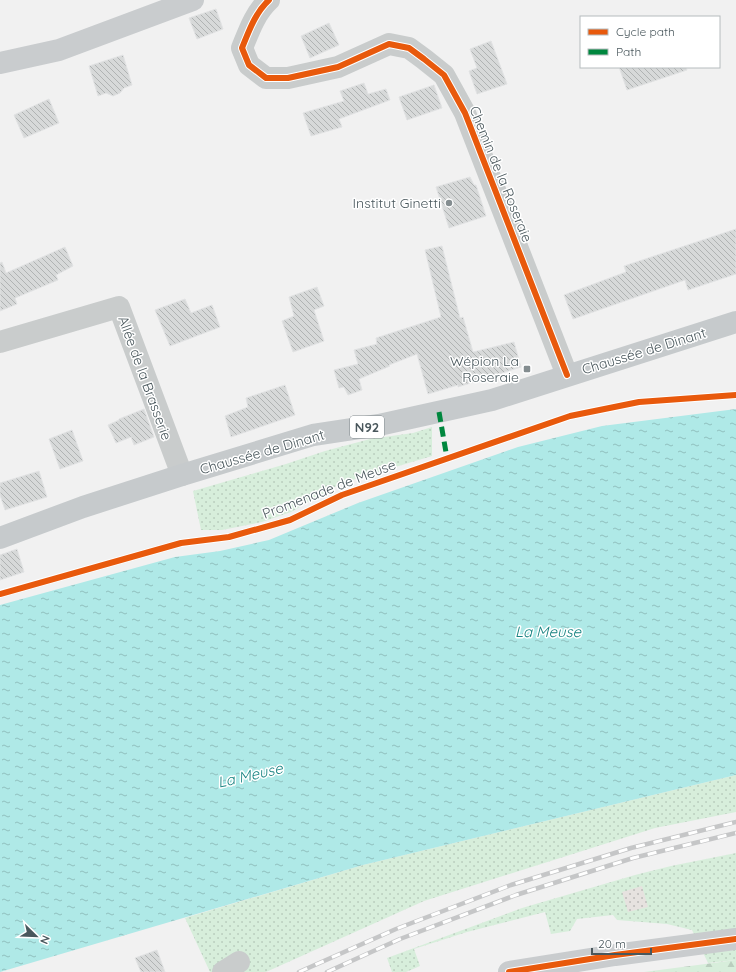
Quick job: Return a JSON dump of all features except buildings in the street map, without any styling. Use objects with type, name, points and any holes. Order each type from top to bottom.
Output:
[{"type":"main road","points":[[0,62],[59,50],[193,0]]},
{"type":"main road","name":"Chaussée de Dinant","points":[[0,538],[182,475],[313,435],[379,425],[492,400],[736,322]]},
{"type":"main road","points":[[509,972],[607,956],[736,939]]},
{"type":"street","name":"Chemin de la Roseraie","points":[[269,0],[262,6],[253,21],[242,48],[249,65],[266,78],[288,78],[338,67],[389,44],[409,48],[444,75],[465,113],[567,375]]},
{"type":"street","name":"Allée de la Brasserie","points":[[0,342],[118,307],[182,475]]},
{"type":"green space","points":[[432,427],[432,456],[342,483],[291,512],[262,522],[222,530],[201,530],[193,491],[325,451],[370,439],[413,433]]},
{"type":"green space","points":[[736,775],[736,812],[655,828],[424,901],[266,972],[210,972],[185,918],[363,865]]},
{"type":"green space","points":[[736,853],[736,960],[708,963],[692,930],[667,924],[617,920],[613,915],[577,919],[570,931],[551,934],[545,912],[467,932],[414,949],[420,966],[406,972],[392,972],[387,958],[522,908],[635,875]]},
{"type":"green space","points":[[736,960],[736,972],[644,972]]},
{"type":"sand","points":[[642,886],[648,907],[628,912],[622,892]]},
{"type":"water","name":"La Meuse","points":[[736,409],[736,775],[363,865],[0,972],[0,605],[175,557],[220,551],[269,540],[358,503],[518,447],[602,426]]},
{"type":"railway","points":[[299,972],[396,929],[511,885],[631,848],[736,822]]},
{"type":"railway","points":[[327,972],[400,939],[516,895],[633,858],[736,833]]},
{"type":"marked path","points":[[439,412],[447,458]]},
{"type":"cycle path","points":[[269,0],[256,16],[242,48],[249,65],[266,78],[288,78],[338,67],[389,44],[409,48],[444,75],[465,113],[567,375]]},
{"type":"cycle path","name":"Promenade de Meuse","points":[[0,594],[181,543],[229,537],[290,520],[342,495],[570,416],[639,402],[736,395]]},
{"type":"cycle path","points":[[509,972],[615,955],[736,939]]},
{"type":"place","name":"Institut Ginetti","points":[[449,203]]},
{"type":"place","name":"Wépion La Roseraie","points":[[527,369]]}]
